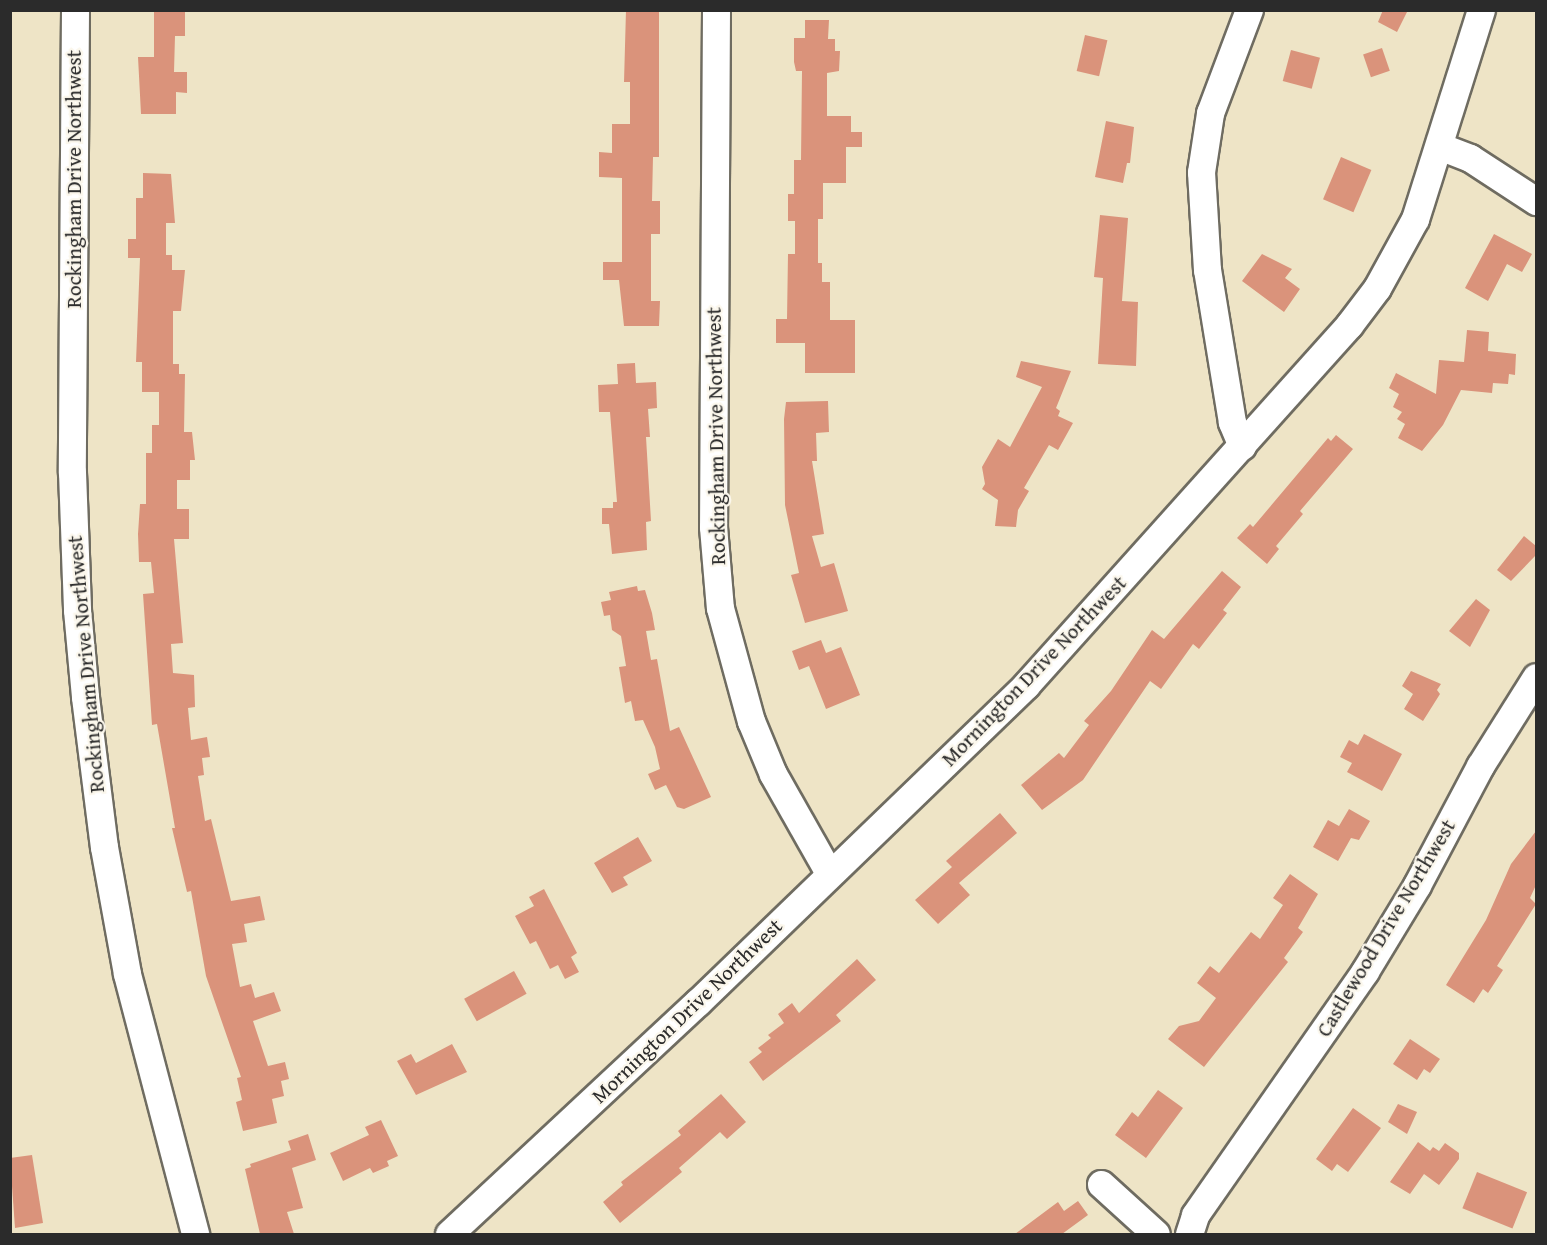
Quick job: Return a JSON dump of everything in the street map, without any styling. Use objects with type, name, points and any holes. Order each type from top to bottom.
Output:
[{"type":"street","name":"Rockingham Drive Northwest","points":[[75,10],[72,472],[84,681],[104,847],[128,974],[195,1234]]},
{"type":"street","name":"Rockingham Drive Northwest","points":[[716,10],[713,527],[720,608],[750,721],[773,774],[829,873]]},
{"type":"street","points":[[1242,446],[1232,422],[1207,270],[1201,172],[1210,113],[1250,10]]},
{"type":"street","name":"Mornington Drive Northwest","points":[[449,1234],[1026,685],[1349,325],[1377,288],[1415,219],[1481,10]]},
{"type":"street","points":[[1439,146],[1470,158],[1536,201]]},
{"type":"street","name":"Castlewood Drive Northwest","points":[[1189,1234],[1195,1215],[1365,971],[1417,885],[1480,766],[1536,677]]},
{"type":"street","points":[[1101,1184],[1156,1234]]},
{"type":"building","points":[[154,10],[185,10],[185,36],[175,36],[174,72],[187,72],[187,93],[176,92],[176,114],[141,114],[138,57],[154,57]]},
{"type":"building","points":[[626,10],[659,10],[659,157],[653,157],[652,201],[660,201],[660,234],[651,234],[651,301],[660,301],[659,326],[624,326],[619,280],[603,280],[603,262],[622,262],[622,178],[599,177],[599,152],[612,153],[612,124],[630,124],[630,82],[624,82]]},
{"type":"building","points":[[1383,10],[1408,10],[1397,32],[1378,22]]},
{"type":"building","points":[[805,20],[829,20],[828,39],[835,39],[835,51],[840,51],[839,71],[827,73],[827,116],[851,116],[851,132],[862,132],[862,147],[846,147],[846,183],[823,183],[823,219],[818,219],[818,263],[822,263],[822,282],[830,282],[830,320],[855,320],[855,373],[805,373],[805,343],[776,343],[776,319],[787,319],[788,254],[795,254],[795,221],[788,221],[788,194],[794,194],[794,160],[801,160],[802,71],[796,71],[794,38],[805,38]]},
{"type":"building","points":[[1085,35],[1107,40],[1099,76],[1077,71]]},
{"type":"building","points":[[1382,48],[1390,71],[1371,77],[1363,55]]},
{"type":"building","points":[[1291,50],[1320,58],[1312,89],[1283,81]]},
{"type":"building","points":[[1106,121],[1134,127],[1130,163],[1127,163],[1123,183],[1095,177]]},
{"type":"building","points":[[1341,157],[1371,170],[1353,212],[1323,199]]},
{"type":"building","points":[[143,173],[171,174],[175,223],[166,223],[166,255],[172,255],[172,270],[185,270],[181,311],[173,311],[173,364],[179,364],[179,374],[185,374],[184,432],[192,432],[195,460],[190,460],[190,480],[177,480],[177,509],[189,509],[189,539],[174,539],[183,643],[171,644],[173,673],[194,675],[195,707],[188,708],[191,740],[207,737],[210,757],[202,758],[204,775],[198,776],[205,821],[211,819],[231,901],[260,896],[265,920],[244,924],[247,942],[232,944],[240,987],[251,984],[255,998],[274,992],[281,1011],[253,1021],[268,1066],[285,1062],[289,1079],[281,1081],[284,1096],[272,1099],[277,1123],[243,1131],[236,1102],[242,1100],[237,1078],[241,1077],[206,976],[191,891],[187,892],[172,828],[175,828],[157,724],[152,725],[143,594],[154,593],[151,562],[139,562],[138,534],[140,504],[146,504],[146,453],[152,453],[152,425],[159,425],[159,392],[142,392],[142,362],[136,362],[140,258],[128,258],[128,239],[136,239],[136,198],[143,198]]},
{"type":"building","points":[[1100,215],[1128,218],[1122,301],[1138,302],[1136,366],[1098,364],[1103,278],[1094,277]]},
{"type":"building","points":[[1494,234],[1532,254],[1522,272],[1507,264],[1488,301],[1465,288]]},
{"type":"building","points":[[1262,254],[1292,269],[1285,278],[1300,289],[1284,312],[1242,281]]},
{"type":"building","points":[[1467,330],[1489,332],[1488,351],[1516,354],[1515,375],[1509,374],[1508,384],[1493,383],[1492,393],[1461,390],[1443,425],[1422,451],[1398,438],[1405,424],[1397,419],[1402,412],[1393,407],[1399,394],[1389,388],[1396,373],[1436,394],[1439,360],[1464,362]]},
{"type":"building","points":[[1021,361],[1071,371],[1056,408],[1060,411],[1058,416],[1073,423],[1058,450],[1049,445],[1024,488],[1029,491],[1018,510],[1016,527],[995,526],[998,500],[982,489],[985,484],[982,467],[998,439],[1010,447],[1042,387],[1016,377]]},
{"type":"building","points":[[635,363],[636,383],[656,382],[657,408],[648,409],[650,437],[646,437],[651,521],[646,522],[647,550],[612,554],[609,524],[602,524],[602,508],[613,508],[613,502],[617,502],[610,412],[599,412],[598,385],[618,384],[617,364]]},
{"type":"building","points":[[828,401],[829,432],[816,433],[817,461],[812,461],[824,534],[812,536],[821,567],[834,563],[848,611],[805,623],[791,575],[799,573],[785,505],[784,419],[786,402]]},
{"type":"building","points":[[1336,435],[1353,449],[1300,511],[1303,514],[1276,546],[1279,549],[1267,564],[1237,538],[1250,524],[1253,527],[1328,438],[1331,441]]},
{"type":"building","points":[[1524,536],[1536,546],[1536,555],[1511,581],[1497,570]]},
{"type":"building","points":[[1222,571],[1241,587],[1223,610],[1227,613],[1199,649],[1193,644],[1161,689],[1150,681],[1083,780],[1042,810],[1021,785],[1059,753],[1064,758],[1089,725],[1084,721],[1111,691],[1152,630],[1164,639]]},
{"type":"building","points":[[637,586],[638,591],[645,590],[652,613],[655,630],[646,631],[651,660],[657,659],[670,731],[679,727],[711,797],[684,809],[677,807],[666,785],[655,790],[648,774],[660,769],[655,747],[643,720],[635,721],[631,701],[625,703],[619,667],[626,666],[621,636],[612,630],[610,615],[604,616],[601,602],[611,600],[609,592]]},
{"type":"building","points":[[1476,599],[1490,610],[1470,647],[1449,631]]},
{"type":"building","points":[[821,640],[826,653],[841,647],[860,695],[826,709],[809,666],[799,670],[792,651]]},
{"type":"building","points":[[1411,671],[1441,684],[1437,690],[1440,694],[1423,721],[1404,709],[1413,694],[1402,686]]},
{"type":"building","points":[[1364,734],[1402,754],[1382,791],[1347,772],[1352,763],[1340,757],[1349,740],[1358,745]]},
{"type":"building","points":[[1349,809],[1370,821],[1359,840],[1351,838],[1338,861],[1313,847],[1328,820],[1339,826]]},
{"type":"building","points":[[1000,813],[1017,833],[959,883],[970,895],[938,924],[915,900],[952,867],[946,861]]},
{"type":"building","points":[[1536,831],[1536,885],[1530,898],[1536,904],[1497,966],[1503,970],[1488,993],[1483,989],[1474,1003],[1446,985],[1486,920],[1511,864]]},
{"type":"building","points":[[638,837],[652,861],[623,877],[628,885],[612,893],[594,863]]},
{"type":"building","points":[[1290,874],[1318,894],[1298,928],[1303,932],[1284,958],[1288,962],[1204,1067],[1168,1039],[1179,1026],[1199,1021],[1216,998],[1197,983],[1210,966],[1219,973],[1251,932],[1260,939],[1283,905],[1273,898]]},
{"type":"building","points":[[544,889],[577,953],[571,957],[579,972],[565,979],[558,965],[550,969],[536,941],[530,944],[515,916],[534,906],[529,897]]},
{"type":"building","points":[[857,959],[876,980],[836,1015],[841,1021],[763,1081],[749,1062],[762,1052],[758,1048],[771,1038],[768,1035],[784,1023],[778,1014],[792,1003],[799,1013]]},
{"type":"building","points":[[514,971],[527,994],[477,1021],[464,999]]},
{"type":"building","points":[[1410,1039],[1440,1059],[1430,1073],[1424,1069],[1417,1080],[1393,1064]]},
{"type":"building","points":[[452,1044],[467,1072],[416,1095],[397,1061],[411,1054],[416,1063]]},
{"type":"building","points":[[1158,1090],[1183,1108],[1146,1158],[1115,1135],[1132,1112],[1138,1117]]},
{"type":"building","points":[[721,1094],[746,1122],[727,1139],[720,1132],[679,1168],[682,1172],[620,1223],[603,1202],[623,1185],[621,1182],[681,1135],[678,1131]]},
{"type":"building","points":[[1398,1104],[1417,1112],[1407,1134],[1388,1122]]},
{"type":"building","points":[[1353,1108],[1381,1128],[1348,1172],[1337,1164],[1332,1171],[1316,1159]]},
{"type":"building","points":[[381,1120],[398,1156],[387,1161],[389,1166],[373,1173],[370,1168],[343,1181],[330,1153],[369,1135],[365,1127]]},
{"type":"building","points":[[308,1134],[316,1160],[292,1168],[303,1208],[287,1212],[294,1234],[260,1234],[245,1169],[251,1167],[250,1164],[291,1150],[288,1141]]},
{"type":"building","points":[[1418,1142],[1430,1151],[1433,1147],[1439,1151],[1445,1143],[1459,1153],[1459,1159],[1439,1185],[1424,1174],[1410,1194],[1390,1182]]},
{"type":"building","points":[[32,1155],[43,1223],[15,1228],[10,1158]]},
{"type":"building","points":[[1477,1172],[1527,1192],[1512,1228],[1462,1208]]},
{"type":"building","points":[[1078,1201],[1088,1215],[1062,1234],[1015,1234],[1058,1202],[1064,1211]]}]
